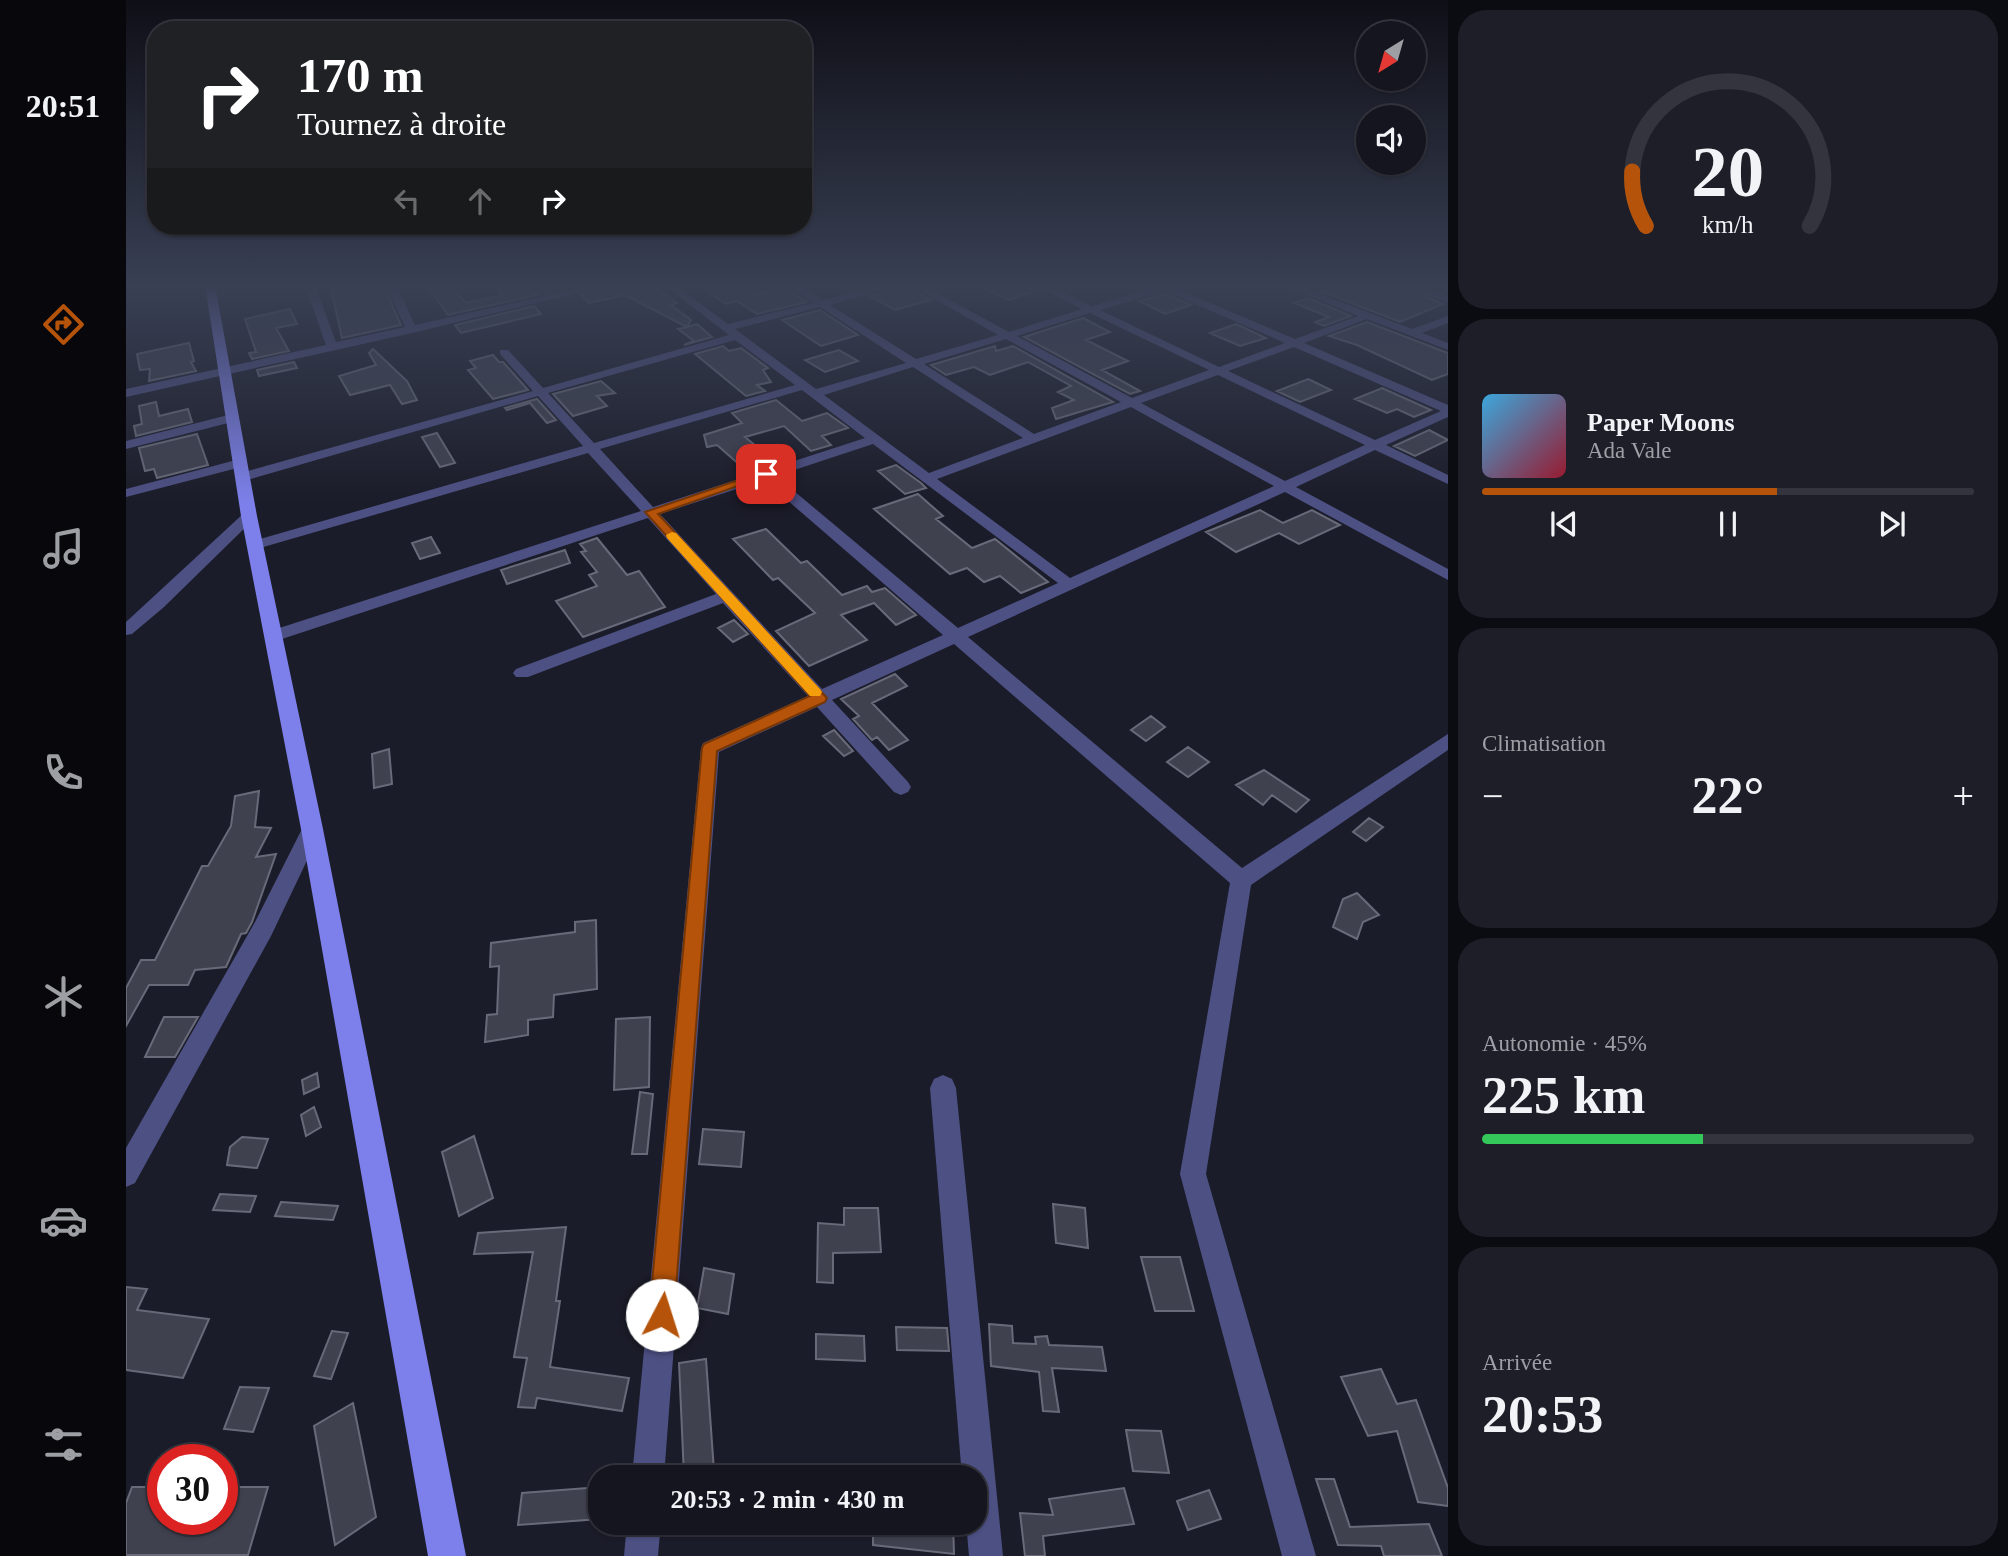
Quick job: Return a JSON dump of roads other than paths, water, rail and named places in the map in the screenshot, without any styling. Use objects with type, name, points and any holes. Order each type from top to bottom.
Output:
[{"type":"main road","points":[[223,358],[254,545],[312,830],[447,1556]]},
{"type":"street","points":[[126,393],[290,358]]},
{"type":"street","points":[[509,358],[901,787]]},
{"type":"street","points":[[126,494],[241,470],[541,392],[650,358]]},
{"type":"street","points":[[766,358],[1069,584]]},
{"type":"street","points":[[906,358],[1032,439]]},
{"type":"street","points":[[254,545],[592,447],[932,358]]},
{"type":"street","points":[[1049,358],[1448,575]]},
{"type":"street","points":[[1193,358],[1448,480]]},
{"type":"street","points":[[927,478],[1253,358]]},
{"type":"street","points":[[1327,358],[1448,411]]},
{"type":"street","points":[[649,1465],[710,748],[1448,411]]},
{"type":"street","points":[[126,445],[232,418]]},
{"type":"street","points":[[273,636],[875,439]]},
{"type":"street","points":[[766,474],[1241,880]]},
{"type":"street","points":[[126,630],[167,598],[217,544],[249,516]]},
{"type":"street","points":[[522,673],[726,596]]},
{"type":"street","points":[[1299,1556],[1193,1174],[1241,880],[1448,741]]},
{"type":"street","points":[[126,1174],[263,929],[312,830]]},
{"type":"street","points":[[943,1088],[986,1556]]},
{"type":"street","points":[[641,1556],[643,1535]]}]
